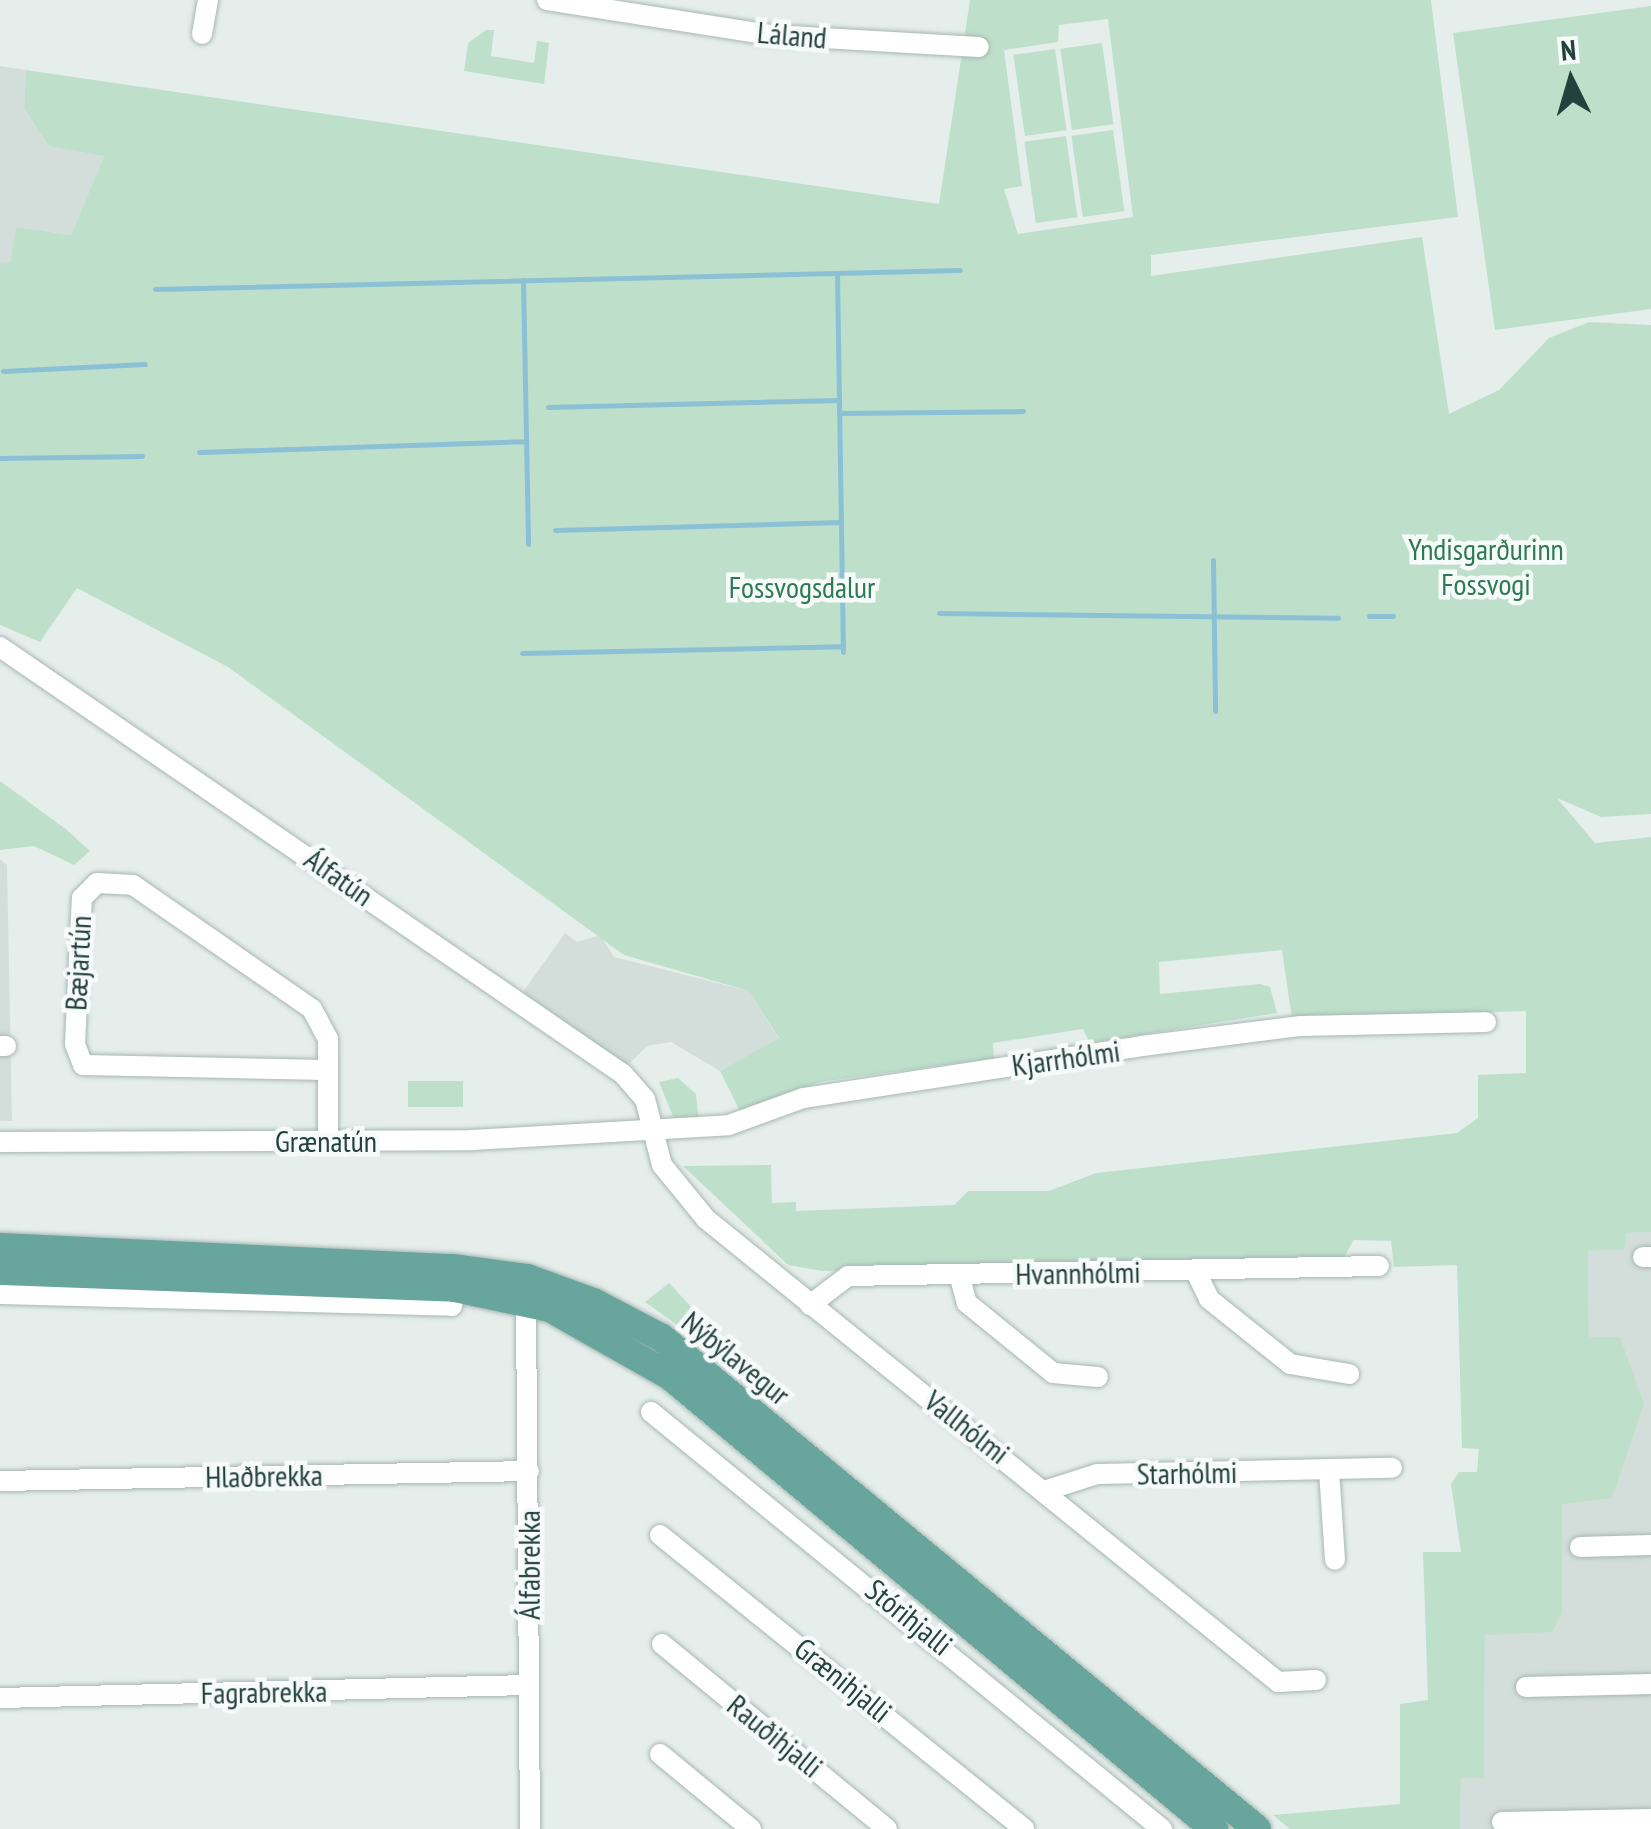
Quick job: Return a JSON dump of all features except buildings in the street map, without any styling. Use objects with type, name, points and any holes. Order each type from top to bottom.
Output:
[{"type":"main road","name":"Nýbýlavegur","points":[[0,1247],[43,1273],[452,1268],[526,1278],[593,1302],[662,1338],[1257,1829]]},
{"type":"main road","name":"Nýbýlavegur","points":[[0,1271],[456,1288],[526,1301],[670,1376],[1214,1829]]},
{"type":"street","points":[[202,34],[208,0]]},
{"type":"street","name":"Láland","points":[[547,0],[771,35],[978,47]]},
{"type":"street","name":"Álfatún","points":[[0,647],[623,1074],[645,1100],[652,1130]]},
{"type":"street","name":"Bæjartún","points":[[326,1070],[83,1064],[75,1044],[82,898],[97,883],[134,885],[312,1009],[328,1039],[328,1142]]},
{"type":"street","name":"Kjarrhólmi","points":[[652,1130],[749,1122],[803,1098],[1154,1045],[1301,1026],[1486,1022]]},
{"type":"street","name":"Grænatún","points":[[0,1142],[328,1142],[652,1130]]},
{"type":"street","name":"Vallhólmi","points":[[652,1130],[662,1164],[706,1218],[810,1305],[1047,1490],[1278,1682],[1316,1680]]},
{"type":"street","name":"Hvannhólmi","points":[[810,1305],[848,1276],[1379,1266]]},
{"type":"street","points":[[1196,1272],[1209,1300],[1290,1364],[1349,1374]]},
{"type":"street","name":"Nýbýlavegur","points":[[0,1294],[43,1273]]},
{"type":"street","name":"Hvannhólmi","points":[[959,1274],[967,1302],[1053,1373],[1098,1377]]},
{"type":"street","name":"Álfabrekka","points":[[526,1301],[530,1829]]},
{"type":"street","name":"Stórihjalli","points":[[651,1412],[1162,1829]]},
{"type":"street","name":"Starhólmi","points":[[1047,1490],[1098,1474],[1392,1468]]},
{"type":"street","points":[[1329,1470],[1335,1560]]},
{"type":"street","name":"Hlaðbrekka","points":[[0,1482],[529,1471]]},
{"type":"street","name":"Grænihjalli","points":[[660,1535],[1024,1829]]},
{"type":"street","points":[[1580,1546],[1651,1545]]},
{"type":"street","name":"Rauðihjalli","points":[[662,1644],[887,1829]]},
{"type":"street","points":[[1526,1687],[1651,1684]]},
{"type":"street","name":"Fagrabrekka","points":[[0,1698],[529,1685]]},
{"type":"street","points":[[660,1754],[750,1829]]},
{"type":"street","points":[[1502,1822],[1651,1819]]},
{"type":"shaded area","points":[[0,66],[26,70],[24,108],[104,156],[71,235],[16,227],[10,263],[0,263]]},
{"type":"shaded area","points":[[0,859],[7,865],[12,1121],[0,1121]]},
{"type":"shaded area","points":[[565,933],[577,942],[600,935],[614,957],[749,991],[779,1039],[720,1071],[671,1042],[647,1046],[627,1066],[523,992]]},
{"type":"shaded area","points":[[1651,1232],[1651,1829],[1460,1829],[1461,1778],[1484,1777],[1485,1635],[1562,1613],[1561,1504],[1589,1337],[1588,1251],[1623,1250],[1625,1233]]},
{"type":"green space","name":"Fossvogsdalur","points":[[970,0],[1431,0],[1458,217],[1151,255],[1151,276],[1422,237],[1449,414],[1499,390],[1549,338],[1589,322],[1651,325],[1651,814],[1601,817],[1557,798],[1595,843],[1651,837],[1651,1232],[1626,1233],[1624,1250],[1588,1251],[1589,1337],[1620,1337],[1644,1404],[1612,1498],[1562,1504],[1562,1613],[1552,1632],[1485,1635],[1484,1778],[1461,1778],[1460,1829],[1290,1829],[1273,1815],[1400,1804],[1400,1704],[1428,1700],[1423,1552],[1461,1552],[1451,1484],[1459,1472],[1477,1472],[1479,1449],[1462,1448],[1457,1265],[1394,1267],[1391,1241],[1354,1240],[1341,1262],[822,1271],[788,1265],[683,1166],[771,1165],[772,1203],[796,1202],[796,1211],[954,1205],[968,1191],[1049,1191],[1096,1173],[1457,1133],[1478,1118],[1478,1075],[1526,1073],[1526,1011],[1292,1019],[1282,950],[1159,962],[1160,994],[1260,984],[1270,987],[1277,1013],[1090,1043],[1083,1029],[993,1043],[994,1058],[819,1082],[741,1113],[720,1071],[779,1038],[749,991],[624,955],[228,667],[77,588],[40,642],[0,625],[0,263],[10,262],[16,227],[71,235],[104,156],[49,146],[24,108],[26,70],[939,204]],"holes":[[[1108,19],[1133,217],[1018,234],[1004,189],[1022,186],[1004,50],[1058,42],[1059,25]]]},
{"type":"green space","points":[[1651,6],[1651,309],[1495,330],[1453,33]]},
{"type":"green space","points":[[486,30],[494,30],[491,56],[534,63],[537,41],[549,43],[544,84],[464,71],[468,43]]},
{"type":"green space","points":[[1102,43],[1113,124],[1072,130],[1060,49]]},
{"type":"green space","points":[[1055,49],[1066,130],[1025,136],[1013,55]]},
{"type":"green space","points":[[1113,130],[1124,211],[1083,217],[1071,136]]},
{"type":"green space","points":[[1066,136],[1077,217],[1036,223],[1024,142]]},
{"type":"green space","points":[[0,781],[90,851],[74,865],[34,846],[0,850]]},
{"type":"green space","points":[[678,1078],[696,1094],[699,1122],[674,1119],[659,1082]]},
{"type":"green space","points":[[408,1081],[463,1081],[463,1107],[408,1107]]},
{"type":"green space","points":[[669,1283],[708,1325],[708,1347],[645,1302]]},
{"type":"waterway","points":[[155,289],[960,270]]},
{"type":"waterway","points":[[837,273],[843,652]]},
{"type":"waterway","points":[[523,280],[528,544]]},
{"type":"waterway","points":[[3,371],[145,364]]},
{"type":"waterway","points":[[548,407],[839,400]]},
{"type":"waterway","points":[[839,413],[1023,411]]},
{"type":"waterway","points":[[199,452],[526,441]]},
{"type":"waterway","points":[[0,458],[142,456]]},
{"type":"waterway","points":[[555,530],[841,522]]},
{"type":"waterway","points":[[1213,560],[1215,711]]},
{"type":"waterway","points":[[939,613],[1338,618]]},
{"type":"waterway","points":[[1369,616],[1393,616]]},
{"type":"waterway","points":[[522,653],[843,646]]},
{"type":"park label","name":"Yndisgarðurinn Fossvogi","points":[[1486,566]]}]
